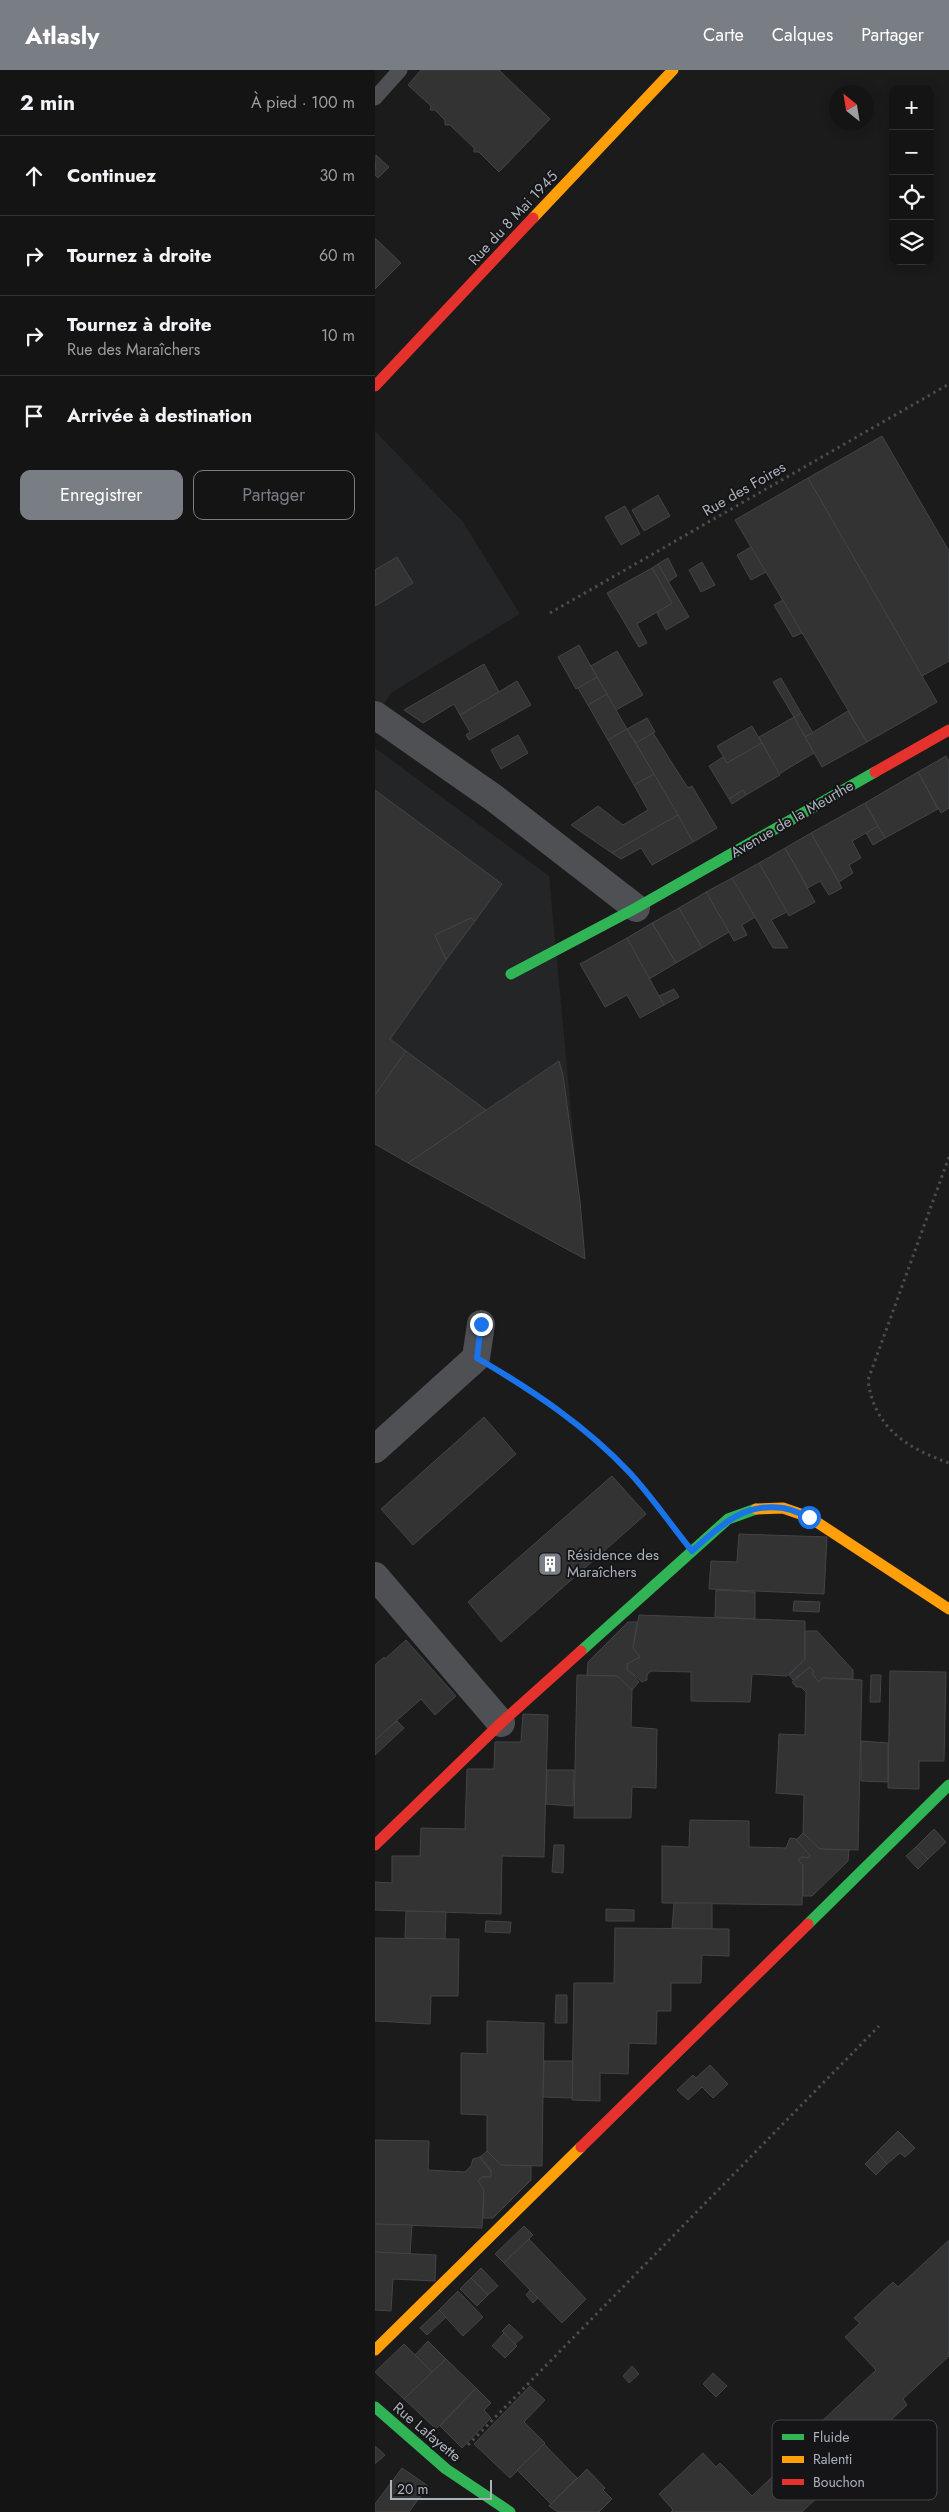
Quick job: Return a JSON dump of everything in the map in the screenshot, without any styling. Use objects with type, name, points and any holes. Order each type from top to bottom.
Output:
[{"type":"street","name":"Rue du 8 Mai 1945","points":[[375,386],[673,70]]},
{"type":"street","points":[[375,715],[494,798],[636,908]]},
{"type":"street","name":"Avenue de la Meurthe","points":[[511,974],[636,908],[949,730]]},
{"type":"street","points":[[375,1449],[477,1358],[481,1324]]},
{"type":"street","points":[[375,1845],[501,1723],[692,1551],[728,1519],[745,1512],[761,1508],[783,1508],[809,1517],[949,1609]]},
{"type":"street","points":[[375,1576],[501,1723]]},
{"type":"street","points":[[375,2350],[949,1785]]},
{"type":"street","name":"Rue Lafayette","points":[[375,2407],[446,2469],[510,2512]]},
{"type":"lane","points":[[375,98],[400,70]]},
{"type":"path","name":"Rue des Foires","points":[[550,613],[949,384]]},
{"type":"path","points":[[949,1157],[868,1380],[870,1398],[883,1422],[899,1440],[927,1456],[949,1464]]},
{"type":"path","points":[[477,1358],[521,1384],[581,1428],[630,1473],[692,1551]]},
{"type":"path","points":[[468,2446],[879,2026]]},
{"type":"shaded area","points":[[375,431],[463,522],[520,614],[391,693],[375,718]]},
{"type":"shaded area","points":[[375,748],[549,876],[585,1259],[375,1126]]},
{"type":"building","points":[[421,70],[499,70],[550,119],[499,172],[479,152],[474,152],[474,148],[450,125],[445,125],[445,120],[435,110],[430,110],[431,106],[408,85]]},
{"type":"building","points":[[376,155],[389,167],[378,178],[375,175]]},
{"type":"building","points":[[375,238],[401,263],[375,289]]},
{"type":"building","points":[[882,436],[949,551],[949,661],[922,676],[808,478]]},
{"type":"building","points":[[808,478],[937,702],[867,742],[735,520]]},
{"type":"building","points":[[658,495],[670,516],[644,531],[632,510]]},
{"type":"building","points":[[625,506],[640,534],[621,545],[605,517]]},
{"type":"building","points":[[751,547],[766,572],[751,580],[737,555]]},
{"type":"building","points":[[397,557],[413,583],[375,606],[375,570]]},
{"type":"building","points":[[668,558],[677,576],[668,582],[658,564]]},
{"type":"building","points":[[702,562],[715,585],[701,592],[689,570]]},
{"type":"building","points":[[658,564],[689,617],[666,630],[657,613],[672,603],[652,568]]},
{"type":"building","points":[[652,568],[672,603],[637,624],[647,643],[639,647],[607,593]]},
{"type":"building","points":[[783,600],[802,633],[793,637],[774,605]]},
{"type":"building","points":[[579,645],[597,677],[576,689],[558,657]]},
{"type":"building","points":[[617,651],[643,695],[616,710],[591,666]]},
{"type":"building","points":[[484,664],[499,692],[460,715],[454,704],[423,723],[404,710]]},
{"type":"building","points":[[597,677],[607,694],[588,705],[578,688]]},
{"type":"building","points":[[781,678],[801,713],[794,717],[773,682]]},
{"type":"building","points":[[517,681],[531,705],[469,740],[466,735],[470,732],[460,715]]},
{"type":"building","points":[[607,694],[627,729],[608,740],[588,705]]},
{"type":"building","points":[[848,711],[867,742],[822,767],[805,737]]},
{"type":"building","points":[[801,713],[813,733],[805,737],[794,717]]},
{"type":"building","points":[[794,717],[814,753],[779,774],[759,737]]},
{"type":"building","points":[[647,718],[655,732],[636,743],[627,729]]},
{"type":"building","points":[[752,726],[762,743],[727,763],[717,746]]},
{"type":"building","points":[[627,729],[654,774],[634,785],[608,740]]},
{"type":"building","points":[[653,733],[688,788],[692,786],[717,828],[693,842],[636,743]]},
{"type":"building","points":[[518,735],[528,753],[501,769],[491,750]]},
{"type":"building","points":[[762,743],[780,775],[746,795],[743,790],[729,799],[709,766],[723,757],[727,763]]},
{"type":"building","points":[[946,756],[949,761],[949,808],[941,813],[918,772]]},
{"type":"building","points":[[918,772],[938,809],[885,838],[865,803]]},
{"type":"building","points":[[654,774],[678,815],[612,853],[571,825],[598,806],[623,825],[648,810],[634,785]]},
{"type":"building","points":[[375,790],[502,884],[475,921],[471,918],[435,935],[446,960],[390,1039],[406,1051],[375,1095]]},
{"type":"building","points":[[743,790],[746,795],[732,804],[729,799]]},
{"type":"building","points":[[865,803],[878,826],[852,841],[861,858],[849,865],[853,873],[839,882],[811,833]]},
{"type":"building","points":[[678,815],[693,842],[652,865],[641,848],[621,859],[612,853]]},
{"type":"building","points":[[878,826],[885,838],[873,845],[866,833]]},
{"type":"building","points":[[811,833],[842,888],[829,895],[820,881],[808,888],[785,848]]},
{"type":"building","points":[[785,848],[815,902],[789,916],[759,863]]},
{"type":"building","points":[[759,863],[787,912],[771,920],[788,948],[773,948],[732,878]]},
{"type":"building","points":[[732,878],[755,917],[742,925],[747,935],[734,941],[706,892]]},
{"type":"building","points":[[706,892],[729,932],[702,948],[679,908]]},
{"type":"building","points":[[679,908],[702,948],[676,963],[652,923]]},
{"type":"building","points":[[471,918],[475,921],[446,960],[435,935]]},
{"type":"building","points":[[652,923],[676,963],[649,979],[627,938]]},
{"type":"building","points":[[627,938],[664,1005],[640,1018],[627,995],[605,1007],[580,964]]},
{"type":"building","points":[[674,989],[679,997],[664,1005],[659,996]]},
{"type":"building","points":[[406,1051],[486,1110],[408,1163],[375,1144],[375,1095]]},
{"type":"building","points":[[559,1061],[563,1075],[580,1201],[585,1259],[408,1163]]},
{"type":"building","points":[[484,1417],[516,1454],[413,1545],[381,1509]]},
{"type":"building","name":"Résidence des Maraîchers","points":[[612,1476],[646,1514],[501,1642],[468,1602]]},
{"type":"building","points":[[739,1534],[827,1537],[824,1594],[709,1589],[711,1561],[737,1562]]},
{"type":"building","points":[[716,1590],[755,1592],[755,1619],[715,1617]]},
{"type":"building","points":[[794,1601],[820,1602],[819,1612],[793,1611]]},
{"type":"building","points":[[639,1615],[805,1621],[805,1659],[787,1676],[752,1674],[750,1702],[691,1701],[691,1672],[651,1671],[647,1675],[647,1680],[642,1682],[627,1669],[627,1664],[640,1657],[633,1648]]},
{"type":"building","points":[[628,1622],[637,1622],[633,1648],[640,1657],[627,1664],[627,1669],[639,1682],[632,1690],[617,1676],[587,1676],[588,1662]]},
{"type":"building","points":[[805,1631],[817,1631],[853,1670],[853,1679],[823,1678],[819,1682],[813,1675],[813,1670],[810,1667],[793,1680],[789,1675],[805,1659]]},
{"type":"building","points":[[406,1640],[456,1696],[435,1715],[421,1699],[375,1740],[375,1665],[384,1657],[385,1659]]},
{"type":"building","points":[[810,1667],[813,1670],[813,1675],[819,1682],[823,1678],[862,1680],[858,1850],[820,1849],[803,1833],[804,1795],[776,1793],[779,1734],[805,1735],[806,1692],[801,1687],[796,1687],[792,1682]]},
{"type":"building","points":[[890,1671],[946,1672],[944,1761],[919,1761],[919,1789],[888,1788]]},
{"type":"building","points":[[577,1675],[617,1676],[632,1690],[631,1727],[657,1729],[656,1788],[632,1787],[631,1818],[574,1818]]},
{"type":"building","points":[[871,1675],[881,1675],[880,1702],[870,1702]]},
{"type":"building","points":[[523,1714],[548,1715],[544,1857],[502,1856],[501,1914],[375,1910],[375,1882],[392,1883],[392,1856],[420,1856],[421,1828],[465,1829],[467,1769],[494,1769],[495,1742],[521,1742]]},
{"type":"building","points":[[397,1721],[404,1728],[375,1755],[375,1740]]},
{"type":"building","points":[[861,1741],[888,1743],[888,1782],[861,1781]]},
{"type":"building","points":[[547,1770],[574,1770],[573,1806],[546,1804]]},
{"type":"building","points":[[690,1820],[749,1821],[749,1847],[786,1848],[790,1838],[796,1839],[810,1855],[809,1858],[802,1857],[798,1860],[803,1865],[802,1905],[662,1903],[662,1846],[689,1847]]},
{"type":"building","points":[[934,1829],[946,1842],[928,1859],[916,1847]]},
{"type":"building","points":[[803,1833],[820,1849],[849,1850],[848,1861],[812,1896],[803,1896],[803,1865],[798,1860],[802,1857],[809,1858],[810,1855],[796,1840]]},
{"type":"building","points":[[554,1845],[564,1845],[563,1873],[552,1872]]},
{"type":"building","points":[[916,1847],[928,1859],[918,1869],[906,1856]]},
{"type":"building","points":[[674,1903],[712,1903],[712,1929],[672,1928]]},
{"type":"building","points":[[606,1909],[634,1910],[634,1921],[606,1921]]},
{"type":"building","points":[[406,1911],[446,1912],[445,1939],[405,1938]]},
{"type":"building","points":[[486,1921],[511,1922],[510,1933],[485,1932]]},
{"type":"building","points":[[615,1928],[729,1929],[729,1956],[702,1955],[701,1983],[671,1983],[671,2011],[657,2011],[656,2044],[629,2043],[628,2074],[600,2073],[600,2101],[572,2100],[574,1983],[614,1983]]},
{"type":"building","points":[[375,1938],[459,1939],[458,1996],[431,1996],[430,2024],[375,2021]]},
{"type":"building","points":[[556,1995],[567,1995],[567,2023],[555,2023]]},
{"type":"building","points":[[487,2021],[544,2023],[542,2166],[501,2165],[487,2151],[487,2115],[461,2114],[461,2053],[487,2054]]},
{"type":"building","points":[[544,2061],[573,2061],[572,2098],[543,2097]]},
{"type":"building","points":[[710,2065],[728,2084],[713,2098],[702,2087],[688,2100],[677,2090],[693,2075],[696,2078]]},
{"type":"building","points":[[898,2131],[915,2148],[905,2157],[900,2153],[887,2164],[877,2152]]},
{"type":"building","points":[[375,2140],[429,2141],[428,2170],[465,2172],[471,2166],[473,2159],[480,2157],[492,2173],[491,2177],[482,2177],[478,2181],[484,2190],[482,2228],[375,2224]]},
{"type":"building","points":[[487,2151],[501,2165],[531,2166],[531,2180],[493,2218],[483,2218],[484,2190],[478,2181],[482,2177],[491,2177],[491,2170],[480,2157]]},
{"type":"building","points":[[877,2152],[887,2164],[876,2175],[865,2164]]},
{"type":"building","points":[[375,2224],[412,2225],[410,2254],[375,2252]]},
{"type":"building","points":[[524,2226],[533,2235],[504,2263],[495,2254]]},
{"type":"building","points":[[529,2239],[586,2299],[562,2323],[504,2263]]},
{"type":"building","points":[[949,2240],[949,2356],[903,2399],[907,2405],[891,2420],[823,2420],[876,2370],[845,2337],[860,2323],[854,2318],[893,2282],[898,2287]]},
{"type":"building","points":[[375,2252],[436,2255],[435,2281],[393,2279],[391,2311],[375,2310]]},
{"type":"building","points":[[481,2268],[498,2286],[488,2295],[471,2278]]},
{"type":"building","points":[[471,2278],[488,2295],[477,2306],[460,2289]]},
{"type":"building","points":[[530,2290],[538,2298],[533,2303],[526,2295]]},
{"type":"building","points":[[458,2291],[483,2317],[463,2336],[439,2310]]},
{"type":"building","points":[[439,2310],[446,2317],[427,2335],[420,2328]]},
{"type":"building","points":[[509,2324],[523,2337],[515,2344],[502,2331]]},
{"type":"building","points":[[504,2333],[517,2346],[505,2358],[492,2346]]},
{"type":"building","points":[[428,2341],[446,2359],[432,2372],[415,2355]]},
{"type":"building","points":[[404,2344],[432,2372],[404,2399],[375,2372]]},
{"type":"building","points":[[446,2359],[476,2388],[436,2429],[404,2399]]},
{"type":"building","points":[[632,2366],[639,2374],[629,2383],[623,2376]]},
{"type":"building","points":[[713,2373],[727,2386],[716,2397],[703,2384]]},
{"type":"building","points":[[530,2386],[545,2400],[524,2422],[545,2443],[510,2478],[474,2444]]},
{"type":"building","points":[[476,2388],[491,2403],[484,2410],[491,2418],[462,2448],[440,2426]]},
{"type":"building","points":[[544,2444],[577,2478],[551,2504],[517,2470]]},
{"type":"building","points":[[375,2446],[385,2455],[375,2464]]},
{"type":"building","points":[[703,2453],[716,2467],[720,2463],[752,2496],[772,2477],[772,2500],[815,2500],[802,2512],[671,2512],[673,2510],[659,2494]]},
{"type":"building","points":[[402,2468],[428,2486],[409,2512],[375,2512],[375,2504]]},
{"type":"building","points":[[587,2469],[605,2488],[603,2490],[612,2499],[599,2512],[558,2512],[549,2506]]},
{"type":"traffic: fast","points":[[511,974],[636,908],[875,772]]},
{"type":"traffic: fast","points":[[581,1651],[728,1519],[756,1509]]},
{"type":"traffic: fast","points":[[808,1924],[949,1785]]},
{"type":"traffic: fast","points":[[375,2407],[446,2469],[510,2512]]},
{"type":"traffic: slow","points":[[533,218],[673,70]]},
{"type":"traffic: slow","points":[[756,1509],[783,1508],[809,1517],[949,1609]]},
{"type":"traffic: slow","points":[[375,2350],[581,2147]]},
{"type":"traffic: jam","points":[[375,386],[533,218]]},
{"type":"traffic: jam","points":[[875,772],[949,730]]},
{"type":"traffic: jam","points":[[375,1845],[501,1723],[581,1651]]},
{"type":"traffic: jam","points":[[581,2147],[808,1924]]},
{"type":"place","name":"Résidence des Maraîchers","points":[[550,1564]]},
{"type":"route","points":[[481,1324],[477,1358],[521,1384],[581,1428],[630,1473],[692,1551],[728,1519],[745,1512],[761,1508],[783,1508],[809,1517]]}]
